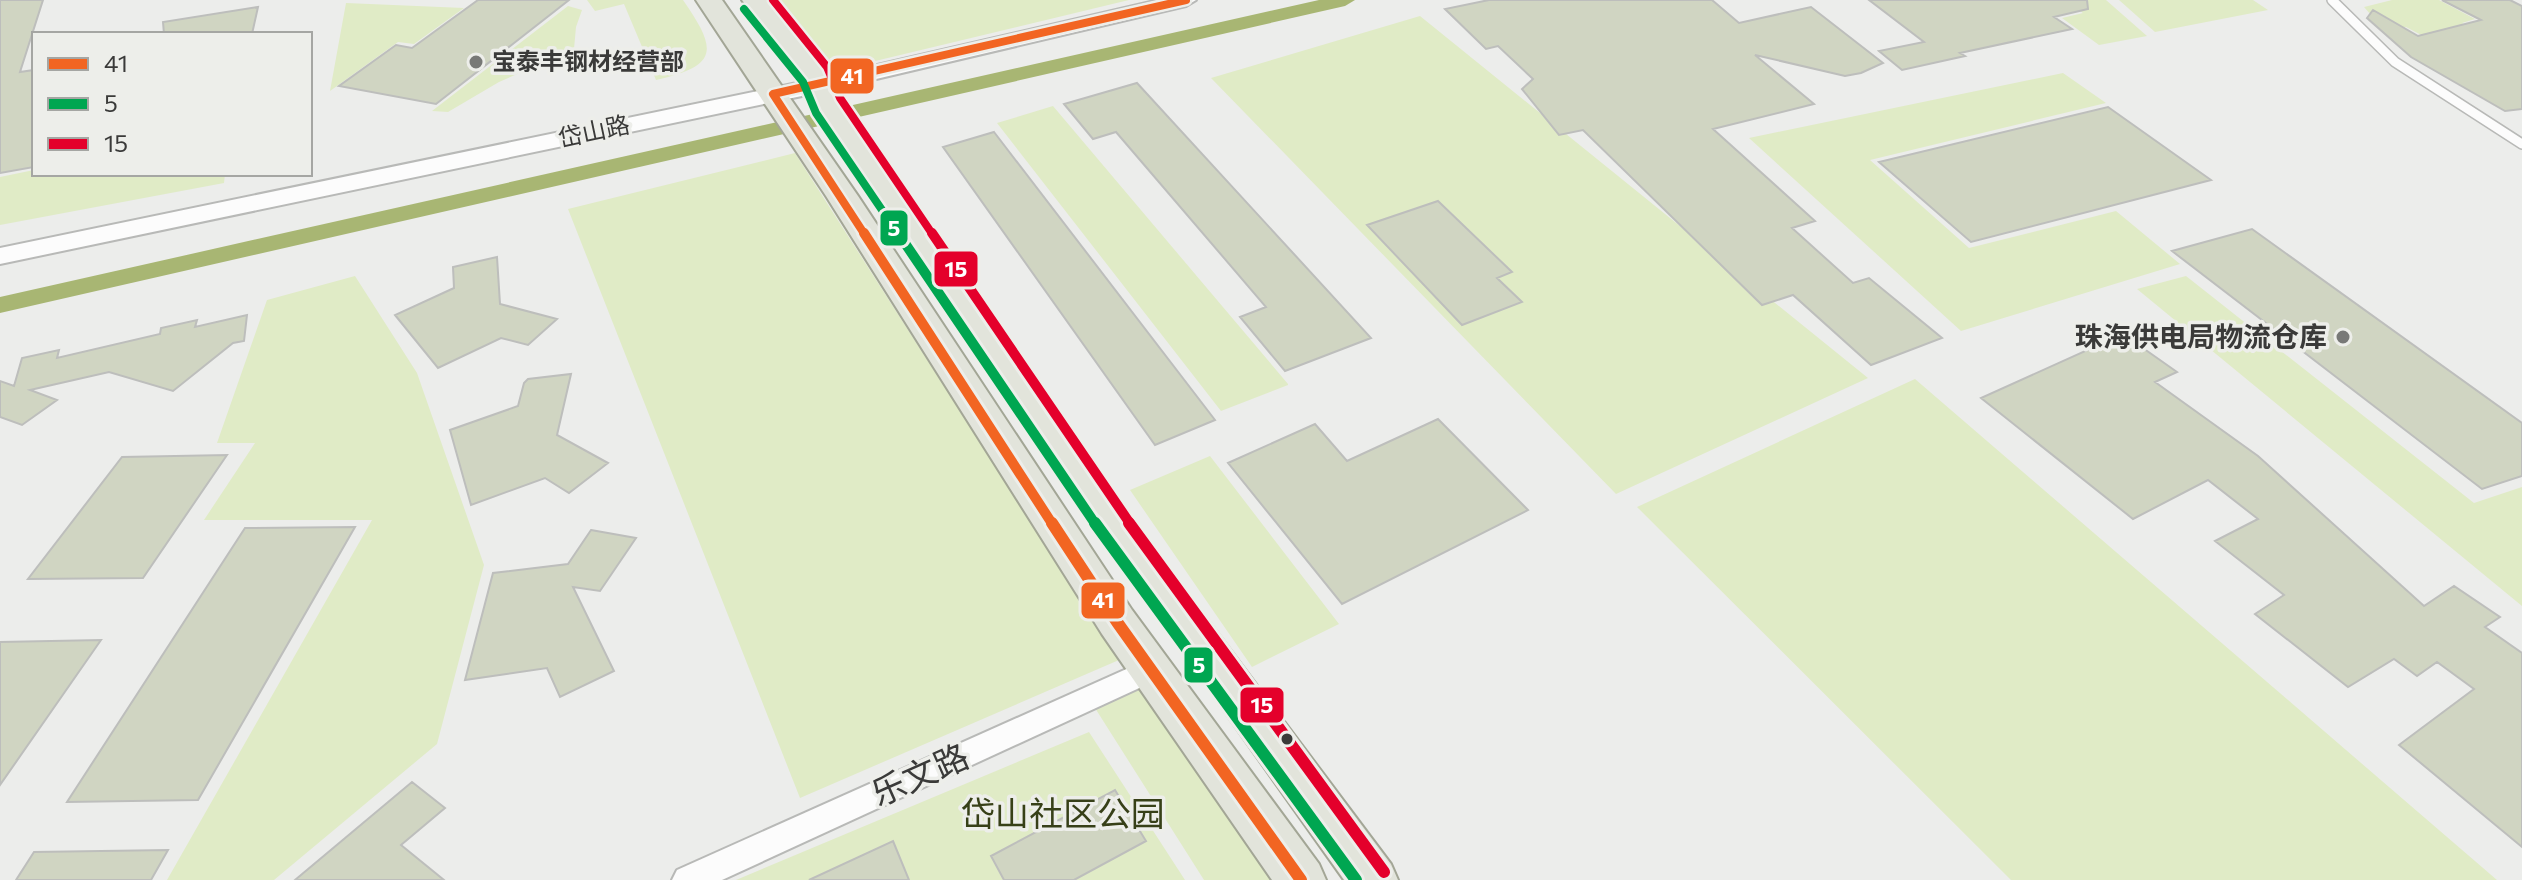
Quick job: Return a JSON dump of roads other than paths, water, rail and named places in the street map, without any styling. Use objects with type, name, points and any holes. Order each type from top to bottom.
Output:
[{"type":"main road","points":[[709,0],[1151,670],[1301,880]]},
{"type":"main road","points":[[755,0],[821,88],[1094,497],[1373,880]]},
{"type":"street","name":"岱山路","points":[[821,88],[1136,0]]},
{"type":"street","name":"岱山路","points":[[0,256],[774,95],[821,88],[1176,1]]},
{"type":"street","name":"岱山路","points":[[0,240],[425,153],[664,100],[774,95]]},
{"type":"street","name":"乐文路","points":[[688,880],[1151,670]]},
{"type":"lane","points":[[2332,0],[2395,62],[2522,144]]},
{"type":"waterway","points":[[0,305],[1345,0]]},
{"type":"place","name":"宝泰丰钢材经营部","points":[[476,62]]},
{"type":"place","name":"珠海供电局物流仓库","points":[[2343,337]]},
{"type":"park label","name":"岱山社区公园","points":[[1063,814]]}]
